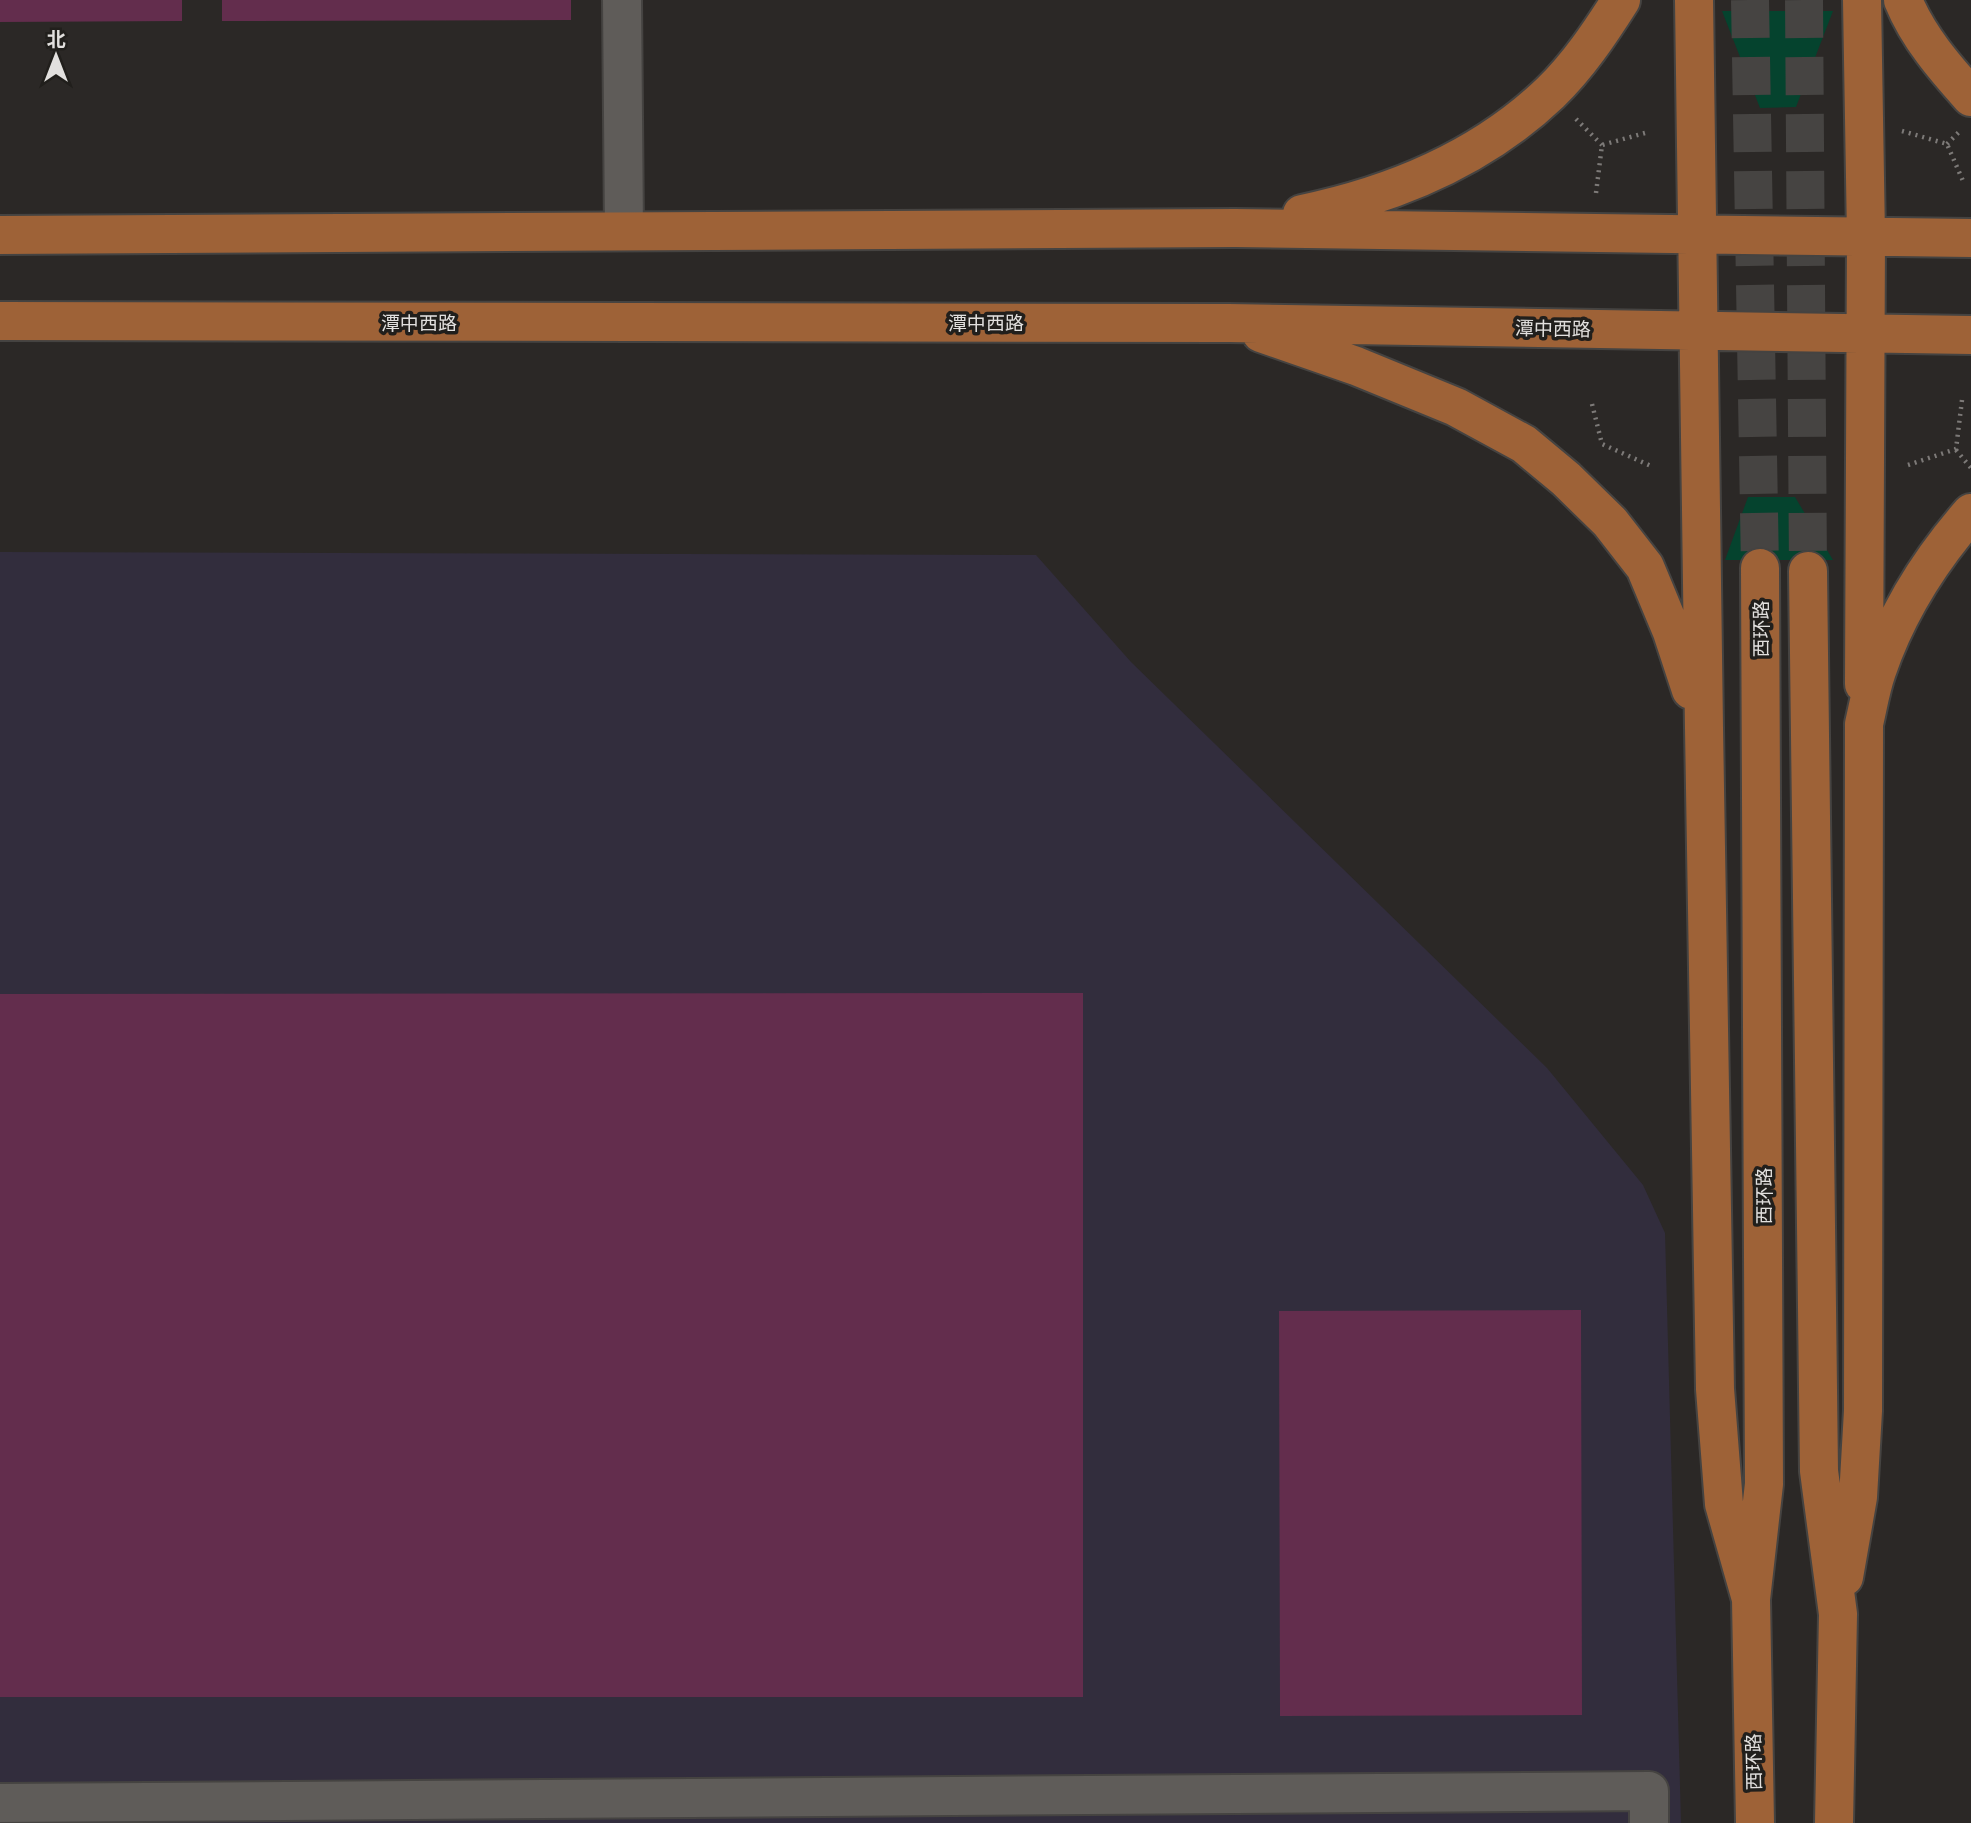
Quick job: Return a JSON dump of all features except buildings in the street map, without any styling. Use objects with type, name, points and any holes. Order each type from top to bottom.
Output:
[{"type":"main road","points":[[1235,228],[1341,206],[1420,179],[1495,138],[1550,93],[1593,43],[1621,0]]},
{"type":"main road","points":[[1694,0],[1715,1389],[1724,1504],[1751,1600]]},
{"type":"main road","points":[[1834,1823],[1838,1614],[1858,1497],[1863,1411],[1866,236],[1862,0]]},
{"type":"main road","points":[[1903,0],[1911,19],[1945,68],[1971,97]]},
{"type":"main road","points":[[0,234],[1235,228],[1971,238]]},
{"type":"main road","name":"潭中西路","points":[[0,321],[1229,323],[1971,335]]},
{"type":"main road","points":[[1229,323],[1356,366],[1455,407],[1524,444],[1566,479],[1609,522],[1644,567],[1672,632],[1703,728]]},
{"type":"main road","points":[[1864,724],[1876,673],[1895,625],[1925,571],[1971,513]]},
{"type":"main road","name":"西环路","points":[[1755,1823],[1751,1600],[1764,1483],[1760,568]]},
{"type":"main road","points":[[1808,571],[1819,1471],[1838,1614]]},
{"type":"street","points":[[622,0],[624,232]]},
{"type":"street","points":[[0,1803],[1649,1791],[1649,1823]]},
{"type":"path","points":[[1576,119],[1602,145]]},
{"type":"path","points":[[1898,130],[1947,144],[1963,180]]},
{"type":"path","points":[[1602,145],[1644,133]]},
{"type":"path","points":[[1596,193],[1602,145]]},
{"type":"path","points":[[1962,400],[1956,449],[1971,468]]},
{"type":"path","points":[[1592,404],[1602,444],[1651,466]]},
{"type":"path","points":[[1908,464],[1956,449]]},
{"type":"shaded area","points":[[0,552],[1036,555],[1131,662],[1547,1068],[1643,1185],[1665,1233],[1681,1823],[0,1823]]},
{"type":"green space","points":[[1722,11],[1833,11],[1796,107],[1760,108]]},
{"type":"green space","points":[[1748,497],[1795,497],[1833,560],[1725,560]]},
{"type":"tunnel","points":[[1750,0],[1760,568]]},
{"type":"tunnel","points":[[1804,0],[1808,571]]}]
